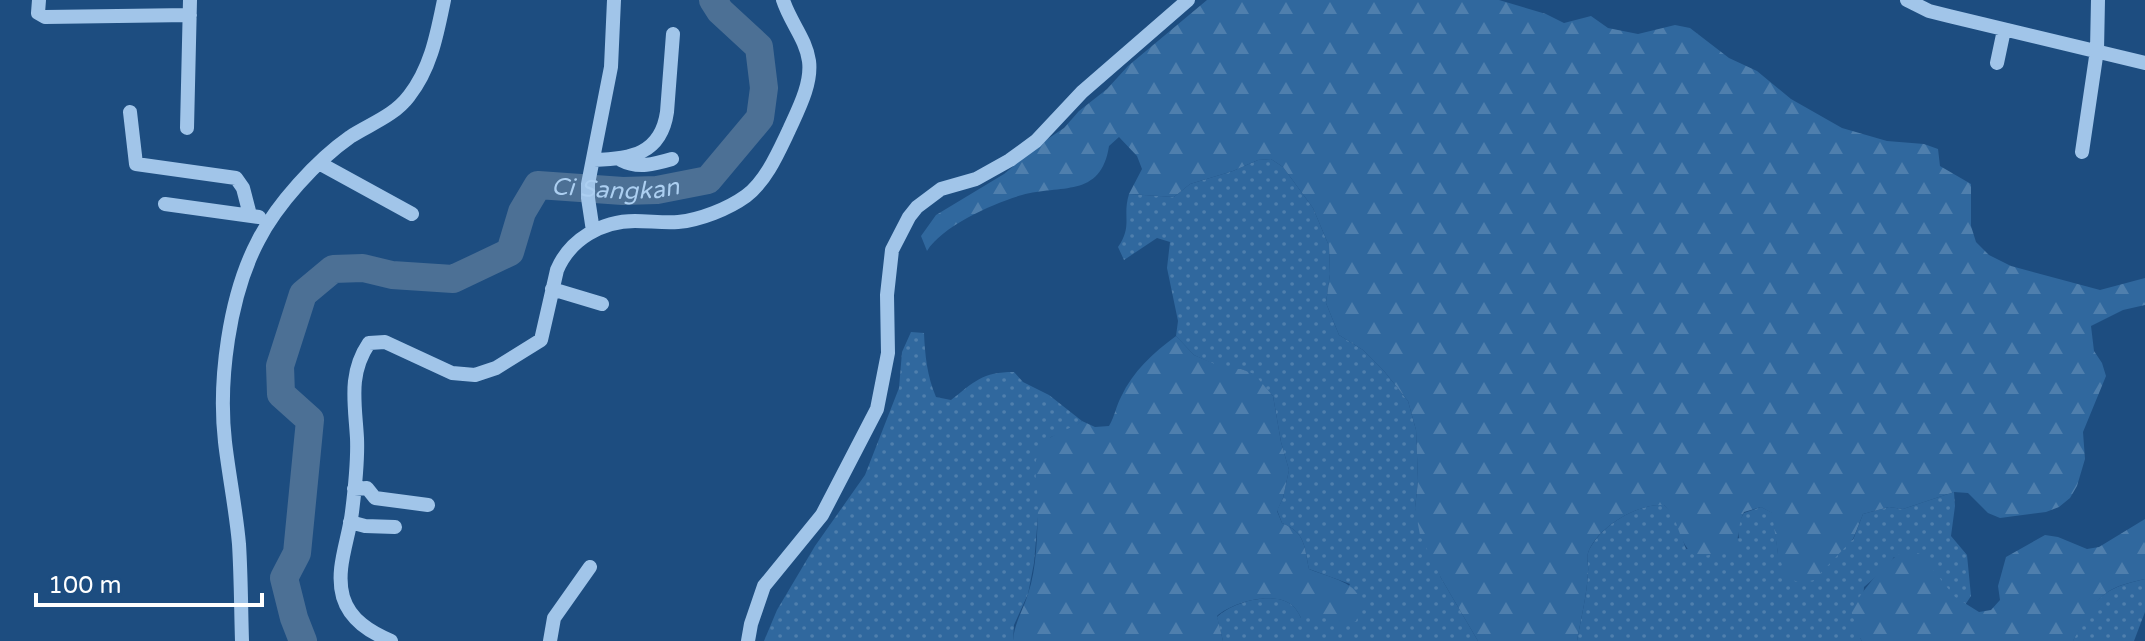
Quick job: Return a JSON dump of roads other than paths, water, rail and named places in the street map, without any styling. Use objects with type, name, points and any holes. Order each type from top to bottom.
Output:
[{"type":"street","points":[[39,0],[38,13],[45,17],[190,8],[187,128]]},
{"type":"street","points":[[242,641],[239,543],[223,405],[228,345],[243,281],[258,240],[270,221],[319,163],[350,137],[395,110],[407,99],[421,79],[430,58],[444,0]]},
{"type":"street","points":[[593,231],[588,191],[611,67],[614,0]]},
{"type":"street","points":[[391,641],[357,621],[342,593],[341,573],[357,524],[361,488],[355,373],[358,359],[369,343],[385,342],[452,373],[475,375],[496,368],[541,340],[562,292],[562,259],[593,231],[631,221],[678,222],[702,217],[748,195],[774,161],[800,107],[810,75],[806,47],[783,0]]},
{"type":"street","points":[[748,641],[764,586],[822,515],[877,409],[888,353],[887,295],[892,250],[909,217],[941,189],[976,179],[1023,151],[1082,92],[1188,0]]},
{"type":"street","points":[[1907,0],[1929,11],[2145,63]]},
{"type":"street","points":[[2082,152],[2097,50],[2098,0]]},
{"type":"street","points":[[1997,63],[2004,30]]},
{"type":"street","points":[[594,160],[621,160],[640,153],[656,142],[666,123],[673,34]]},
{"type":"street","points":[[130,112],[136,164],[236,178],[243,188],[250,215]]},
{"type":"street","points":[[621,160],[634,165],[651,165],[672,159]]},
{"type":"street","points":[[319,163],[412,214]]},
{"type":"street","points":[[165,204],[250,215],[270,221]]},
{"type":"street","points":[[562,292],[602,304]]},
{"type":"street","points":[[361,488],[375,498],[428,505]]},
{"type":"street","points":[[357,524],[395,527]]},
{"type":"street","points":[[550,641],[554,618],[590,567]]},
{"type":"waterway","name":"Ci Sangkan","points":[[303,641],[284,578],[297,553],[310,420],[281,394],[280,366],[303,294],[333,269],[363,268],[392,275],[453,279],[510,252],[522,212],[538,185],[623,191],[657,190],[708,180],[760,118],[764,88],[759,47],[720,11],[713,0]]}]
